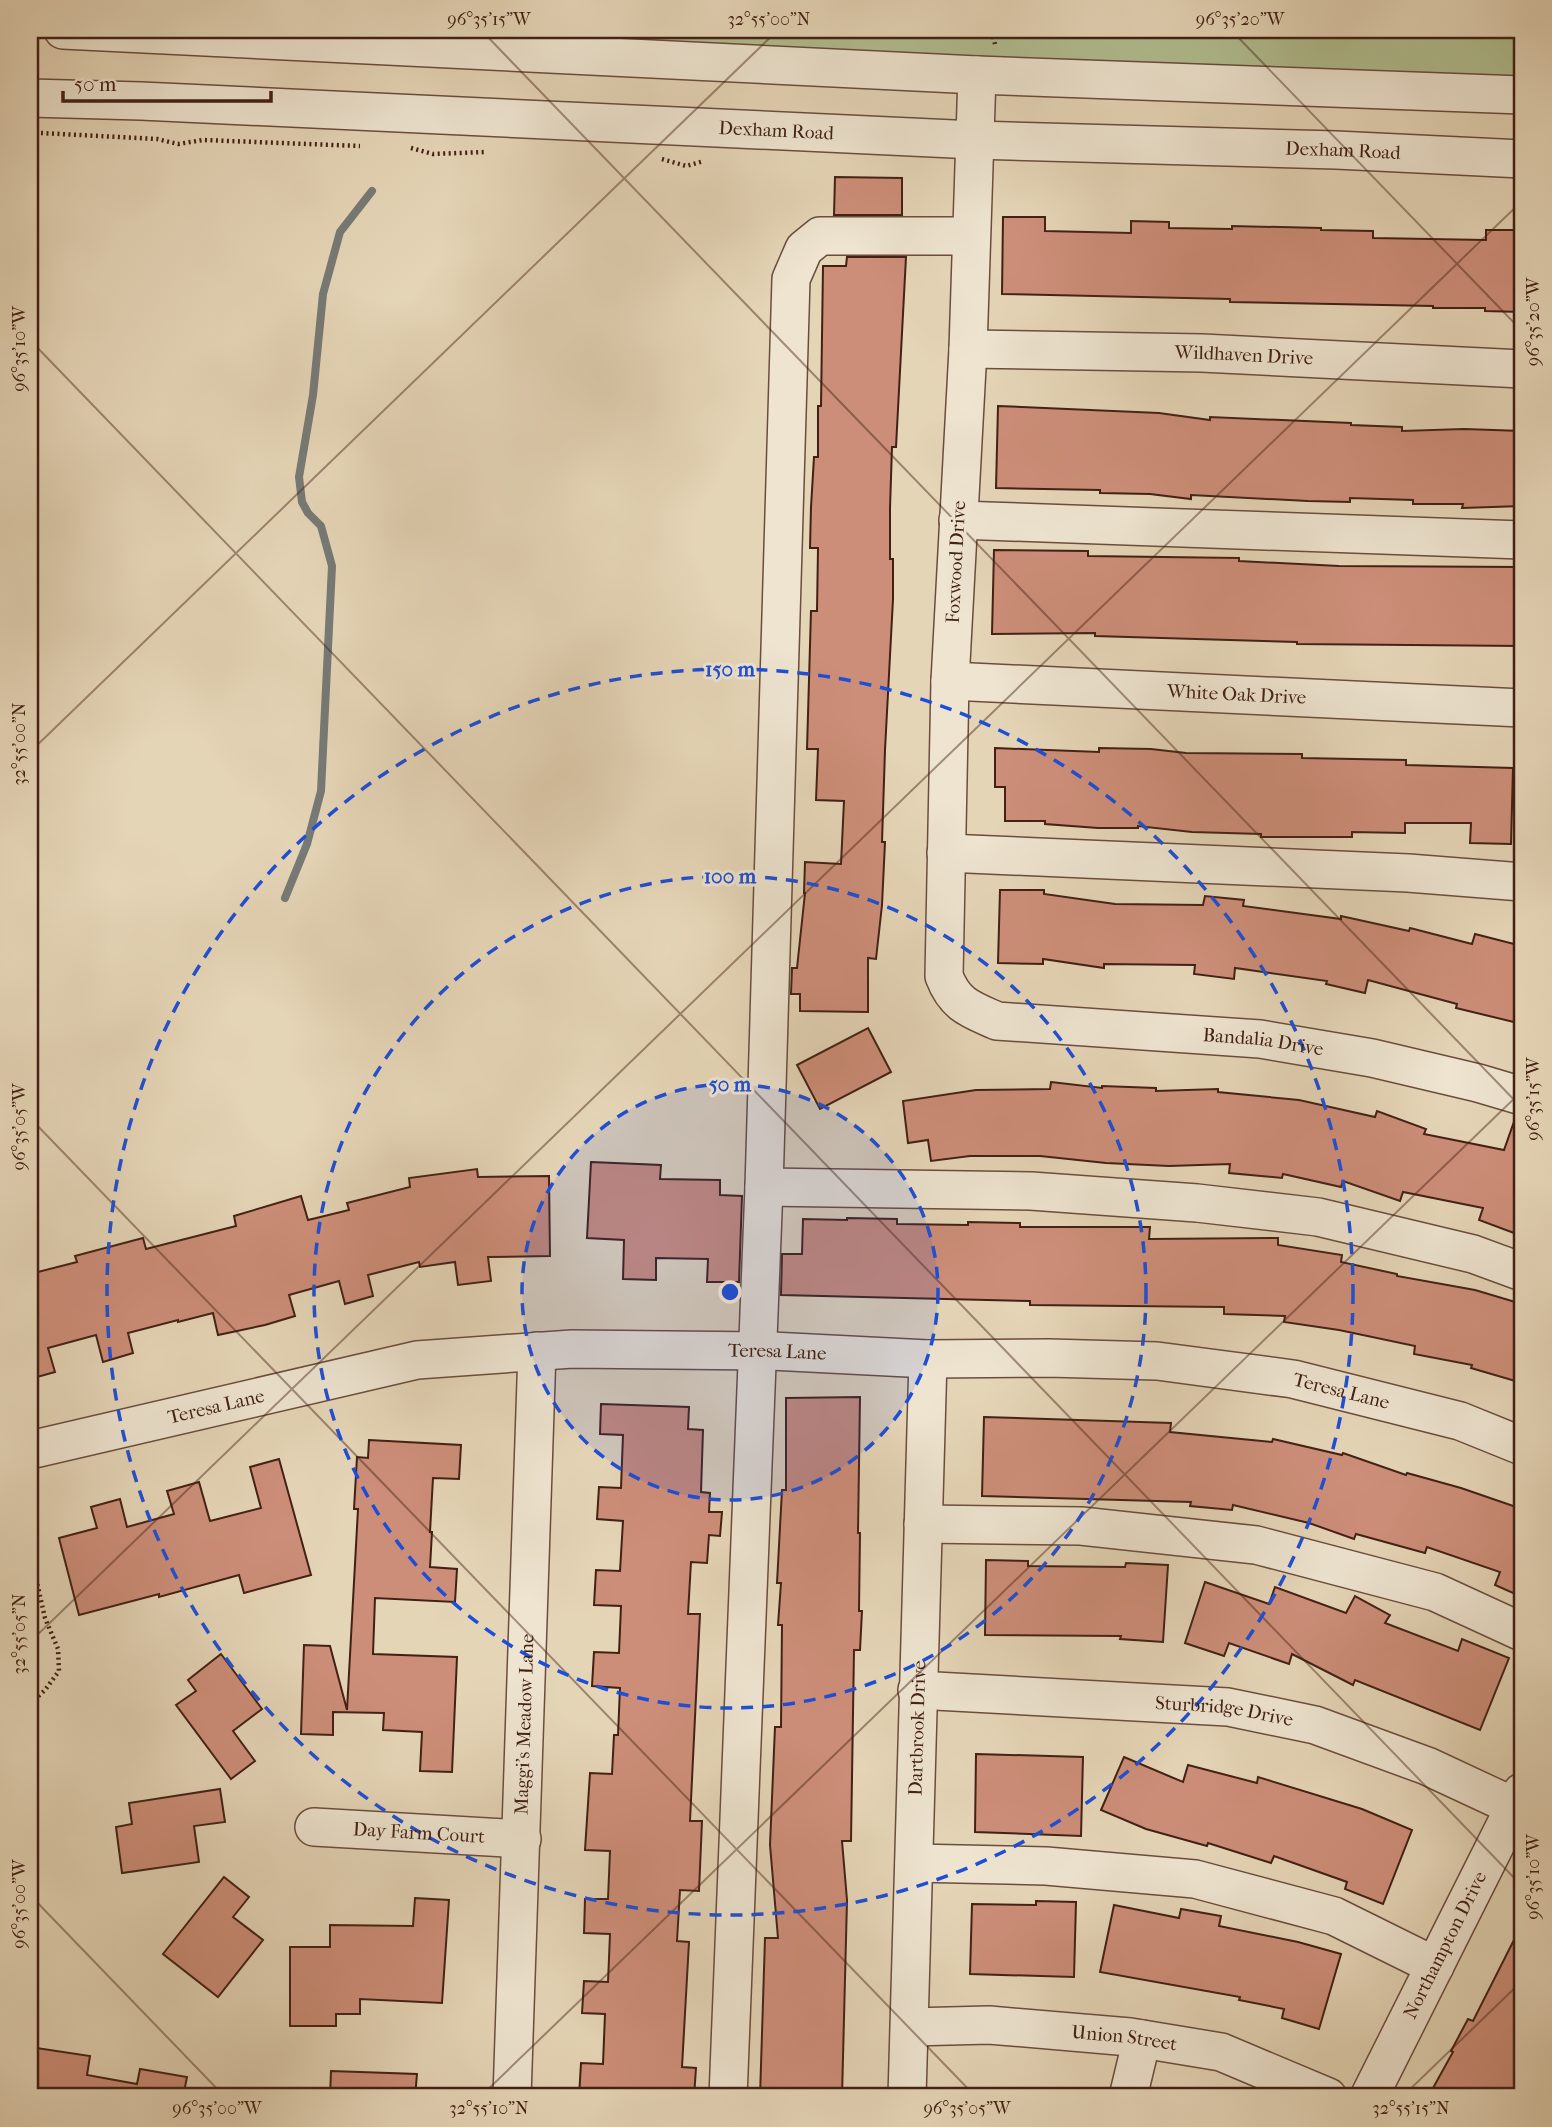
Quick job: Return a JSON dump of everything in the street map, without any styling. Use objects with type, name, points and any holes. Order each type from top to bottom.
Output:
[{"type":"street","points":[[63,30],[977,75],[1522,95]]},
{"type":"street","name":"Foxwood Drive","points":[[977,75],[968,349],[950,681],[944,976],[950,992],[965,1007],[997,1021]]},
{"type":"street","name":"Dexham Road","points":[[30,98],[975,140],[1336,150],[1522,159]]},
{"type":"street","points":[[728,2097],[764,1187],[790,279],[804,249],[820,236],[971,236]]},
{"type":"street","name":"Wildhaven Drive","points":[[968,349],[1202,353],[1522,369]]},
{"type":"street","points":[[958,520],[1522,540]]},
{"type":"street","name":"White Oak Drive","points":[[950,681],[1522,708]]},
{"type":"street","points":[[946,853],[1408,873],[1522,882]]},
{"type":"street","name":"Bandalia Drive","points":[[997,1021],[1260,1039],[1372,1058],[1522,1096]]},
{"type":"street","points":[[764,1187],[1031,1191],[1197,1203],[1318,1217],[1474,1254],[1522,1272]]},
{"type":"street","name":"Teresa Lane","points":[[30,1450],[417,1360],[572,1349],[1157,1362],[1293,1379],[1460,1421],[1522,1446]]},
{"type":"street","name":"Maggi's Meadow Lane","points":[[512,2097],[537,1351]]},
{"type":"street","name":"Dartbrook Drive","points":[[907,2097],[928,1359]]},
{"type":"street","points":[[923,1524],[1081,1526],[1256,1545],[1435,1592],[1522,1632]]},
{"type":"street","name":"Sturbridge Drive","points":[[917,1690],[1228,1707],[1315,1725],[1519,1800]]},
{"type":"street","name":"Northampton Drive","points":[[1369,2097],[1519,1800]]},
{"type":"street","name":"Day Farm Court","points":[[314,1827],[522,1839]]},
{"type":"street","points":[[914,1863],[1046,1866],[1195,1879],[1334,1916],[1435,1966]]},
{"type":"street","name":"Union Street","points":[[911,2027],[989,2025],[1142,2039],[1221,2052],[1328,2097]]},
{"type":"street","points":[[1128,2097],[1142,2039]]},
{"type":"path","points":[[30,1552],[45,1618],[58,1649],[59,1671],[46,1690],[30,1704]]},
{"type":"green space","points":[[353,30],[1522,30],[1522,79],[386,33]]},
{"type":"building","points":[[835,177],[902,178],[902,215],[834,215]]},
{"type":"building","points":[[1003,217],[1045,217],[1045,231],[1131,233],[1131,221],[1169,222],[1169,228],[1321,228],[1373,231],[1373,238],[1486,240],[1486,230],[1522,230],[1522,312],[1433,306],[1002,294]]},
{"type":"building","points":[[847,257],[906,257],[896,447],[892,447],[890,559],[893,559],[893,599],[885,750],[882,905],[876,959],[868,958],[868,1012],[800,1011],[800,994],[791,994],[792,968],[797,968],[805,893],[805,862],[841,864],[844,801],[816,800],[818,749],[807,749],[811,611],[817,611],[818,548],[810,548],[814,457],[818,457],[818,406],[821,406],[823,266],[846,266]]},
{"type":"building","points":[[998,406],[1159,413],[1210,420],[1210,417],[1351,423],[1402,427],[1402,431],[1522,431],[1522,506],[1462,508],[1463,504],[1413,504],[1413,500],[1350,498],[1350,502],[1191,495],[1191,499],[1150,494],[1100,493],[1100,490],[996,488]]},
{"type":"building","points":[[994,550],[1088,551],[1088,556],[1239,558],[1239,561],[1339,566],[1522,567],[1522,646],[1297,644],[1095,636],[1095,633],[992,634]]},
{"type":"building","points":[[995,748],[1302,754],[1302,758],[1406,760],[1406,765],[1513,768],[1511,844],[1470,843],[1471,823],[1405,823],[1405,833],[1352,832],[1352,837],[1261,837],[1261,834],[1192,832],[1138,826],[1098,828],[1045,824],[1045,821],[1005,821],[1005,787],[995,787]]},
{"type":"building","points":[[1000,890],[1044,890],[1044,894],[1115,904],[1203,905],[1205,896],[1244,900],[1243,906],[1341,919],[1341,916],[1409,931],[1410,928],[1472,944],[1475,934],[1522,946],[1522,1024],[1456,1008],[1457,1004],[1368,980],[1365,993],[1326,984],[1327,981],[1235,968],[1234,979],[1194,974],[1195,965],[1104,964],[1104,968],[1043,959],[1043,964],[998,963]]},
{"type":"building","points":[[868,1028],[891,1072],[820,1109],[797,1065]]},
{"type":"building","points":[[1051,1082],[1102,1088],[1156,1088],[1156,1091],[1218,1089],[1218,1092],[1299,1100],[1375,1117],[1377,1111],[1426,1129],[1424,1134],[1504,1150],[1516,1116],[1522,1116],[1522,1236],[1479,1220],[1483,1208],[1403,1192],[1400,1201],[1343,1181],[1341,1187],[1283,1174],[1282,1178],[1229,1173],[1230,1164],[1169,1166],[1040,1156],[970,1156],[931,1161],[928,1140],[908,1143],[903,1101],[976,1090],[1050,1089]]},
{"type":"building","points":[[591,1162],[661,1165],[660,1179],[720,1180],[720,1195],[742,1196],[739,1282],[707,1282],[708,1259],[656,1258],[656,1280],[623,1279],[624,1240],[587,1238]]},
{"type":"building","points":[[477,1169],[478,1177],[549,1176],[550,1256],[488,1257],[491,1281],[458,1285],[455,1262],[420,1267],[419,1262],[368,1275],[373,1296],[345,1304],[339,1281],[289,1295],[295,1316],[265,1325],[218,1335],[213,1313],[128,1333],[133,1353],[103,1362],[96,1335],[48,1348],[55,1372],[30,1379],[30,1274],[77,1262],[75,1256],[143,1238],[146,1249],[236,1226],[234,1216],[301,1196],[308,1220],[349,1210],[347,1203],[410,1187],[409,1178]]},
{"type":"building","points":[[803,1219],[897,1219],[897,1224],[968,1225],[968,1222],[1020,1223],[1020,1227],[1150,1227],[1149,1239],[1278,1238],[1278,1245],[1342,1255],[1341,1262],[1397,1276],[1475,1290],[1522,1304],[1522,1383],[1471,1368],[1472,1365],[1414,1354],[1415,1346],[1284,1322],[1285,1316],[1224,1314],[1224,1307],[1030,1305],[1030,1301],[781,1295],[782,1254],[802,1254]]},
{"type":"building","points":[[860,1397],[858,1533],[859,1611],[862,1611],[860,1650],[854,1650],[851,1841],[842,1841],[847,1900],[842,2097],[760,2097],[765,1938],[778,1938],[770,1845],[775,1727],[781,1727],[782,1625],[778,1625],[781,1583],[777,1583],[782,1490],[786,1490],[786,1398]]},
{"type":"building","points":[[601,1404],[689,1407],[688,1429],[703,1430],[701,1492],[710,1493],[709,1512],[722,1512],[720,1536],[709,1535],[707,1563],[691,1562],[688,1614],[700,1614],[690,1821],[702,1821],[699,1891],[680,1890],[677,1941],[689,1942],[682,2067],[696,2068],[694,2097],[579,2097],[581,2063],[603,2064],[605,2014],[582,2013],[584,1981],[608,1982],[610,1934],[584,1933],[585,1899],[608,1899],[610,1851],[585,1850],[590,1773],[612,1774],[614,1735],[618,1735],[620,1688],[592,1686],[594,1652],[619,1653],[621,1606],[594,1605],[596,1570],[620,1571],[623,1521],[597,1519],[599,1487],[621,1488],[623,1435],[600,1434]]},
{"type":"building","points":[[984,1417],[1171,1423],[1170,1432],[1272,1442],[1273,1439],[1342,1455],[1343,1453],[1406,1475],[1407,1473],[1461,1488],[1522,1509],[1522,1597],[1495,1585],[1500,1572],[1427,1547],[1425,1553],[1356,1534],[1354,1539],[1309,1523],[1233,1505],[1232,1510],[1190,1506],[1191,1502],[982,1496]]},
{"type":"building","points":[[369,1440],[461,1445],[459,1479],[433,1478],[430,1532],[430,1567],[457,1569],[455,1602],[375,1598],[373,1654],[457,1657],[452,1772],[420,1771],[422,1732],[383,1730],[384,1713],[333,1712],[333,1735],[301,1734],[304,1645],[330,1646],[347,1710],[358,1509],[354,1509],[357,1457],[368,1458]]},
{"type":"building","points":[[279,1459],[311,1575],[244,1593],[239,1575],[79,1615],[59,1538],[97,1528],[91,1507],[120,1499],[127,1527],[174,1514],[167,1491],[199,1482],[210,1521],[261,1508],[250,1467]]},
{"type":"building","points":[[986,1560],[1028,1561],[1028,1566],[1125,1567],[1126,1563],[1168,1565],[1163,1642],[1120,1639],[1121,1636],[985,1635]]},
{"type":"building","points":[[1205,1582],[1269,1604],[1275,1587],[1346,1613],[1355,1596],[1390,1615],[1385,1623],[1458,1651],[1462,1639],[1509,1658],[1480,1730],[1355,1680],[1353,1685],[1292,1654],[1289,1664],[1229,1643],[1224,1656],[1185,1643]]},
{"type":"building","points":[[221,1654],[262,1709],[233,1731],[255,1761],[231,1779],[176,1705],[196,1691],[188,1680]]},
{"type":"building","points":[[976,1754],[1083,1757],[1081,1836],[975,1832]]},
{"type":"building","points":[[1124,1757],[1183,1782],[1188,1765],[1257,1783],[1258,1777],[1362,1809],[1412,1830],[1383,1904],[1345,1889],[1347,1882],[1274,1856],[1271,1863],[1208,1843],[1207,1846],[1146,1829],[1101,1810]]},
{"type":"building","points":[[220,1789],[225,1822],[194,1826],[199,1862],[122,1873],[116,1827],[132,1824],[129,1803]]},
{"type":"building","points":[[224,1877],[249,1897],[233,1917],[263,1940],[218,1997],[163,1954]]},
{"type":"building","points":[[415,1898],[449,1900],[442,2003],[360,1999],[360,2014],[336,2014],[336,2026],[290,2026],[290,1947],[330,1947],[330,1925],[413,1926]]},
{"type":"building","points":[[1036,1901],[1076,1902],[1074,1977],[970,1974],[972,1904],[1036,1905]]},
{"type":"building","points":[[1114,1905],[1179,1918],[1181,1909],[1221,1916],[1219,1926],[1341,1954],[1319,2029],[1282,2018],[1284,2009],[1239,2000],[1240,1997],[1100,1972]]},
{"type":"building","points":[[1522,1924],[1522,2080],[1513,2097],[1428,2097],[1468,2019],[1473,2021]]},
{"type":"building","points":[[30,2047],[90,2056],[87,2075],[137,2084],[140,2069],[187,2077],[183,2097],[30,2097]]},
{"type":"building","points":[[331,2071],[417,2074],[415,2097],[330,2097]]},
{"type":"waterway","points":[[285,898],[307,844],[321,791],[332,566],[321,526],[308,513],[302,502],[299,477],[313,395],[323,294],[340,232],[372,191]]}]
